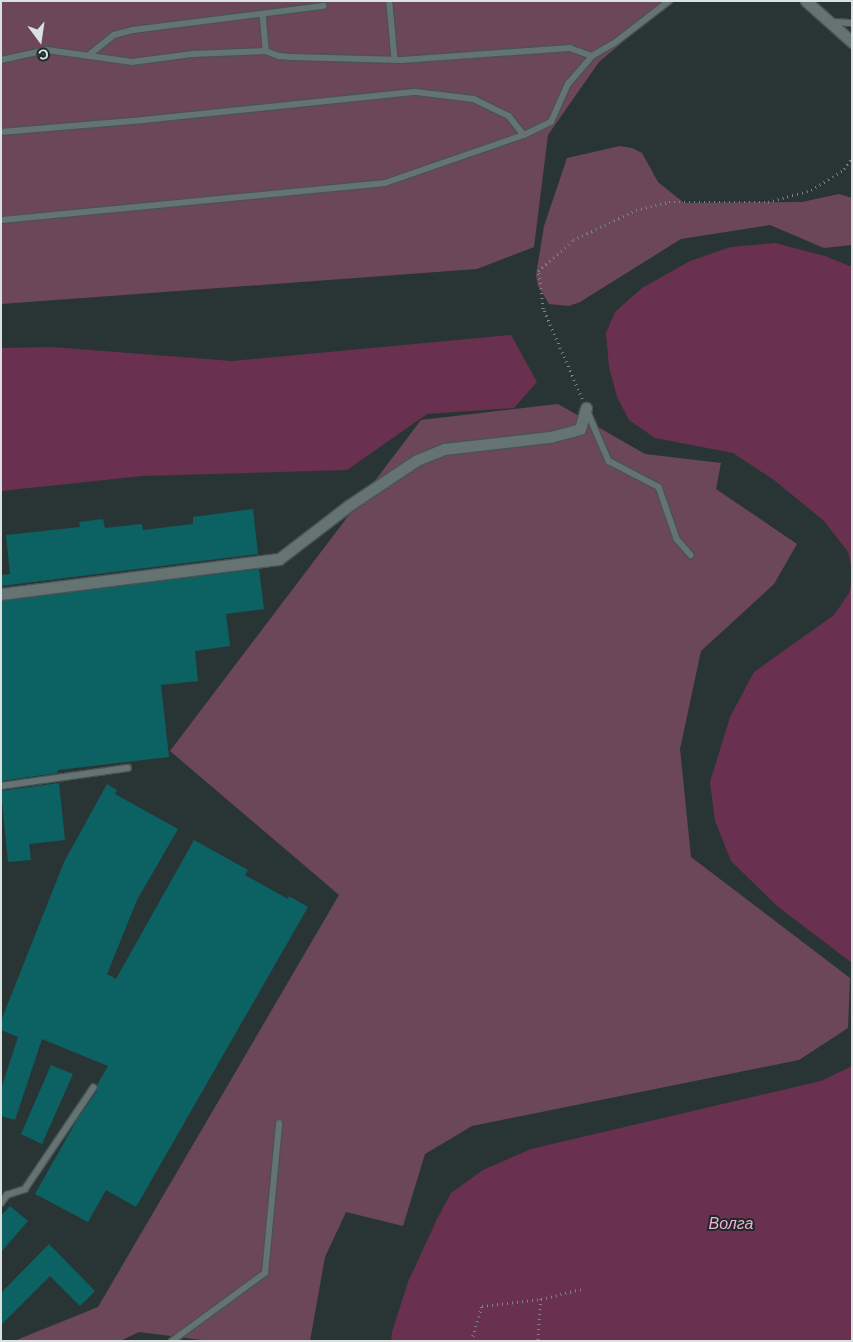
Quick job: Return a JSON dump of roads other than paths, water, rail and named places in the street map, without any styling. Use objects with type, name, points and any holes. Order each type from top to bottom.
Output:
[{"type":"street","points":[[806,1],[852,42]]},
{"type":"street","points":[[1,594],[279,559],[348,506],[417,460],[444,449],[550,437],[572,431],[580,428],[586,408]]},
{"type":"lane","points":[[1,220],[385,183],[524,135],[551,122],[568,84],[592,56],[616,42],[669,1]]},
{"type":"lane","points":[[390,4],[395,60]]},
{"type":"lane","points":[[88,56],[114,35],[133,30],[323,6]]},
{"type":"lane","points":[[263,14],[266,51]]},
{"type":"lane","points":[[828,22],[852,23]]},
{"type":"lane","points":[[1,60],[46,50],[132,62],[194,54],[266,51],[279,56],[292,57],[395,60],[570,48],[592,56]]},
{"type":"lane","points":[[1,132],[143,120],[416,92],[474,98],[509,116],[524,135]]},
{"type":"lane","points":[[586,408],[609,460],[660,487],[677,539],[691,555]]},
{"type":"lane","points":[[1,786],[128,768]]},
{"type":"lane","points":[[1,1203],[7,1195],[24,1189],[93,1088]]},
{"type":"lane","points":[[172,1341],[265,1273],[279,1124]]},
{"type":"water","points":[[775,243],[825,256],[852,267],[852,570],[848,552],[824,521],[774,480],[733,453],[655,438],[629,420],[617,397],[609,367],[606,333],[615,312],[642,288],[690,261],[731,247]]},
{"type":"water","points":[[511,335],[537,382],[514,408],[427,414],[347,470],[142,476],[1,491],[1,348],[52,347],[232,361]]},
{"type":"water","points":[[852,578],[852,963],[777,906],[731,861],[715,821],[710,782],[730,717],[754,672],[834,615],[849,593]]},
{"type":"water","name":"Волга","points":[[852,1066],[852,1341],[391,1341],[392,1332],[408,1282],[437,1219],[451,1193],[483,1170],[531,1149],[821,1081]]}]
